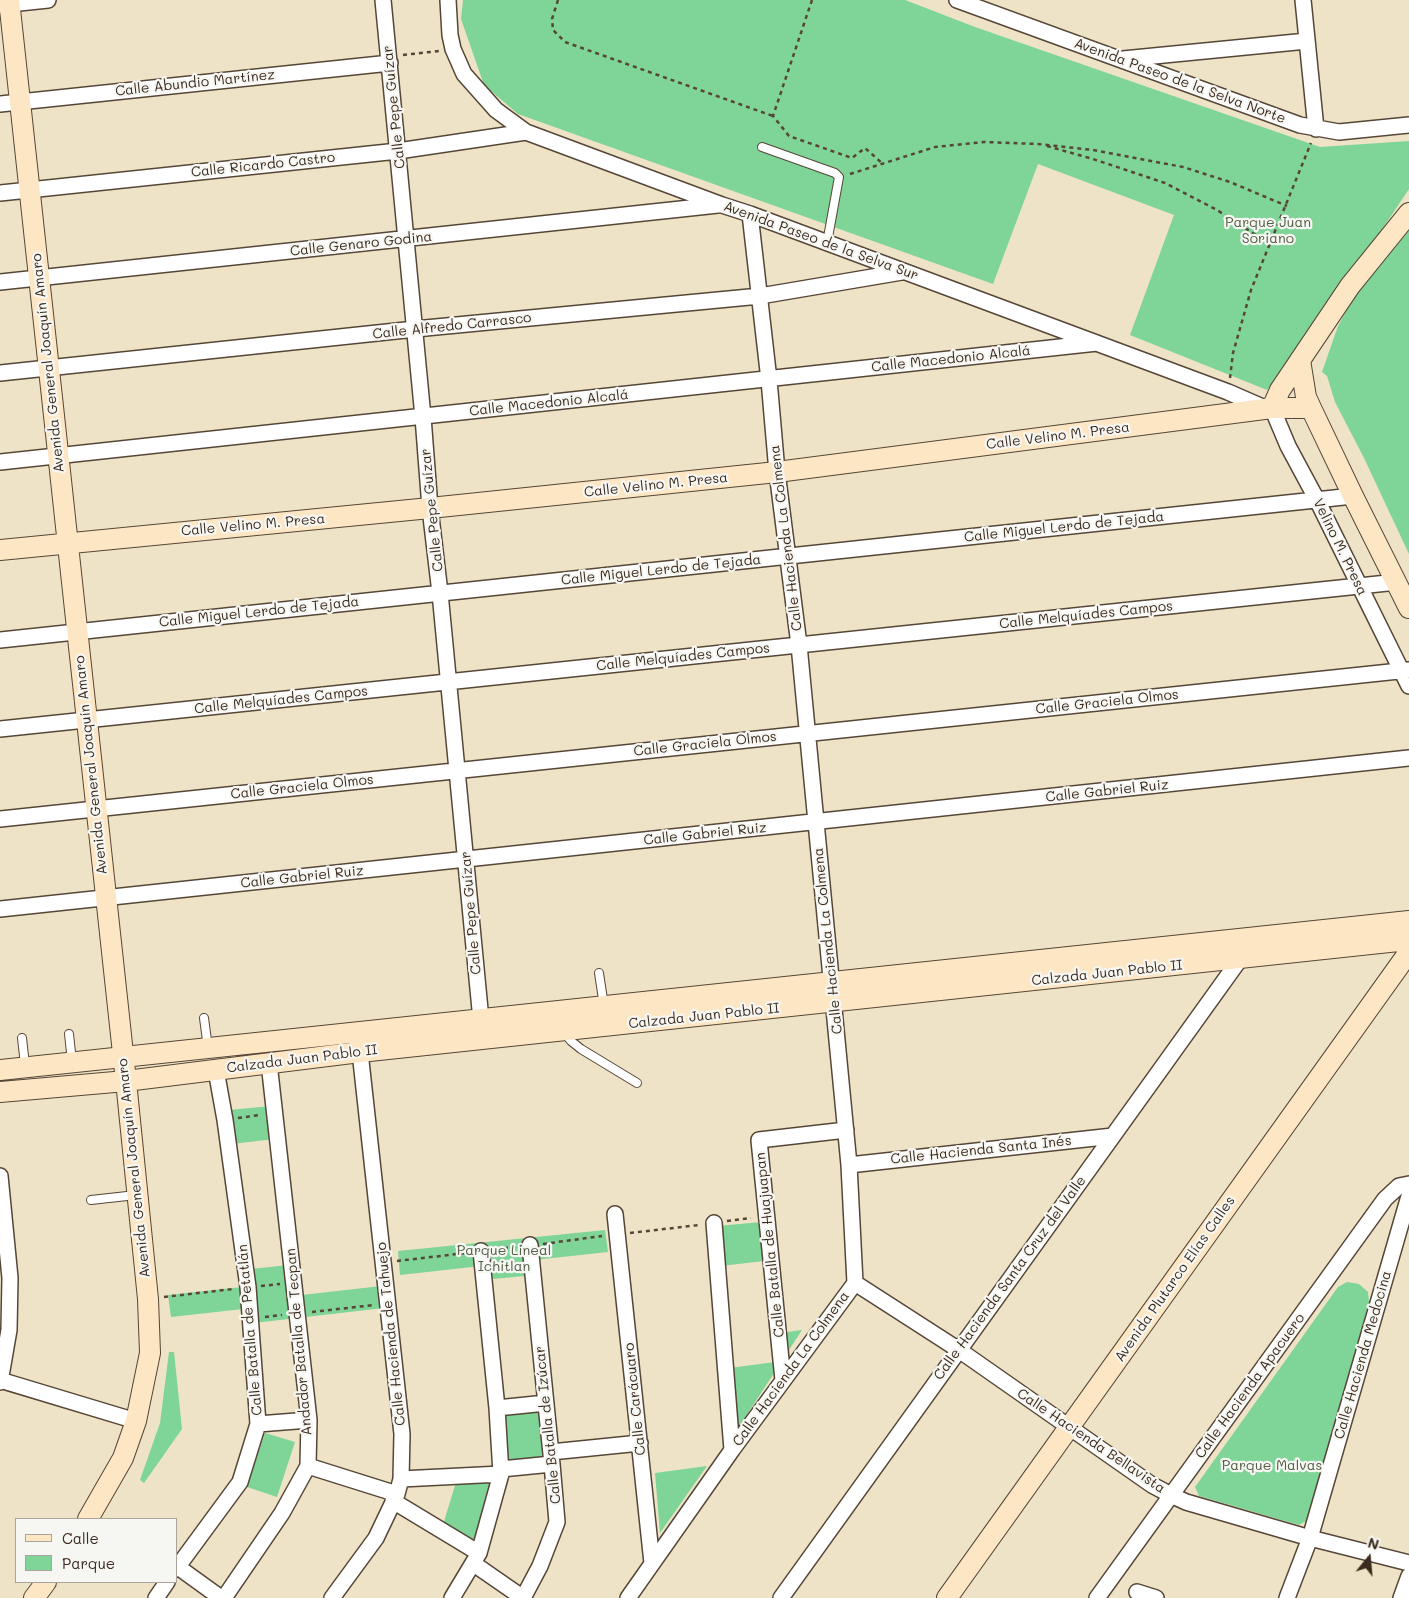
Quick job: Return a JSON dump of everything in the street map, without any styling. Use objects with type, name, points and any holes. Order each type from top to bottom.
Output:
[{"type":"street","points":[[6,3],[48,0]]},
{"type":"street","name":"Calle Pepe Guízar","points":[[383,0],[424,417],[430,508],[482,1020]]},
{"type":"street","name":"Avenida Paseo de la Selva Sur","points":[[448,0],[450,35],[453,49],[464,74],[496,110],[526,132],[1097,343],[1269,409]]},
{"type":"street","name":"Avenida Paseo de la Selva Norte","points":[[957,0],[1300,125],[1339,132],[1409,125]]},
{"type":"street","points":[[1303,0],[1316,129]]},
{"type":"street","name":"Avenida General Joaquín Amaro","points":[[6,3],[10,103],[29,190],[148,1299],[150,1353],[136,1421],[124,1458],[89,1518]]},
{"type":"street","points":[[1119,59],[1307,41]]},
{"type":"street","name":"Calle Abundio Martínez","points":[[10,103],[389,59]]},
{"type":"street","name":"Calle Ricardo Castro","points":[[0,193],[398,151],[526,132]]},
{"type":"street","name":"Calle Genaro Godina","points":[[0,282],[722,205]]},
{"type":"street","points":[[1269,409],[1350,286],[1409,213]]},
{"type":"street","name":"Calle Hacienda La Colmena","points":[[628,1598],[732,1450],[855,1282],[846,1130],[799,645],[777,472],[769,380],[750,214]]},
{"type":"street","name":"Calle Alfredo Carrasco","points":[[0,373],[415,329],[760,296],[903,272]]},
{"type":"street","name":"Calle Macedonio Alcalá","points":[[0,462],[1097,343]]},
{"type":"street","points":[[1300,360],[1306,396],[1311,408],[1352,496],[1409,608]]},
{"type":"street","name":"Calle Velino M. Presa","points":[[0,550],[777,472],[1269,409],[1311,408]]},
{"type":"street","name":"Velino M. Presa","points":[[1269,409],[1405,670],[1409,686]]},
{"type":"street","name":"Calle Miguel Lerdo de Tejada","points":[[0,640],[1352,496]]},
{"type":"street","name":"Calle Melquíades Campos","points":[[0,729],[1397,582]]},
{"type":"street","name":"Calle Graciela Olmos","points":[[0,819],[1405,670]]},
{"type":"street","name":"Calle Gabriel Ruiz","points":[[0,909],[1409,758]]},
{"type":"street","name":"Calzada Juan Pablo II","points":[[0,1092],[126,1081],[360,1052],[563,1031],[833,992],[1409,921]]},
{"type":"street","name":"Avenida Plutarco Elías Calles","points":[[952,1596],[1406,949],[1409,921]]},
{"type":"street","name":"Calzada Juan Pablo II","points":[[0,1070],[604,1007],[833,992],[1240,959],[1406,949]]},
{"type":"street","name":"Calle Hacienda Santa Cruz del Valle","points":[[781,1598],[1240,959]]},
{"type":"street","name":"Calle Hacienda de Tahuejo","points":[[332,1598],[376,1538],[397,1491],[402,1434],[360,1052]]},
{"type":"street","name":"Andador Batalla de Tecpan","points":[[222,1598],[282,1513],[308,1466],[309,1420],[276,1112],[269,1063]]},
{"type":"street","name":"Calle Batalla de Petatlán","points":[[178,1567],[240,1482],[258,1424],[248,1287],[225,1120],[216,1070]]},
{"type":"street","name":"Calle Batalla de Huajuapan","points":[[783,1380],[758,1140],[846,1130]]},
{"type":"street","name":"Calle Hacienda Santa Inés","points":[[849,1165],[1112,1136]]},
{"type":"street","points":[[0,1176],[10,1278],[9,1330],[0,1381],[136,1421]]},
{"type":"street","name":"Calle Hacienda Apacuero","points":[[1097,1598],[1385,1199],[1399,1186],[1409,1184]]},
{"type":"street","name":"Calle Hacienda Medocina","points":[[1287,1598],[1310,1538],[1409,1196]]},
{"type":"street","name":"Calle Carácuaro","points":[[615,1214],[652,1563]]},
{"type":"street","points":[[714,1223],[732,1450]]},
{"type":"street","name":"Calle Batalla de Izúcar","points":[[523,1598],[540,1566],[557,1522],[530,1245]]},
{"type":"street","points":[[452,1598],[476,1559],[501,1472],[497,1408],[481,1251]]},
{"type":"street","name":"Calle Hacienda Bellavista","points":[[855,1282],[959,1350],[1152,1485],[1171,1495],[1186,1502],[1310,1538],[1409,1563]]},
{"type":"street","points":[[497,1408],[546,1403]]},
{"type":"street","points":[[258,1424],[309,1420]]},
{"type":"street","points":[[397,1491],[501,1472],[552,1458],[640,1442]]},
{"type":"street","points":[[308,1466],[397,1491],[523,1598]]},
{"type":"street","points":[[178,1569],[222,1598]]},
{"type":"street","points":[[1401,1598],[1409,1576]]},
{"type":"street","points":[[34,1598],[45,1583]]},
{"type":"street","points":[[1137,1592],[1156,1598]]},
{"type":"lane","points":[[762,147],[835,173],[838,177],[827,243]]},
{"type":"lane","points":[[599,973],[604,1007]]},
{"type":"lane","points":[[204,1018],[208,1048]]},
{"type":"lane","points":[[563,1031],[581,1050],[637,1083]]},
{"type":"lane","points":[[69,1034],[72,1063]]},
{"type":"lane","points":[[22,1038],[25,1068]]},
{"type":"lane","points":[[91,1200],[137,1194]]},
{"type":"path","points":[[558,0],[552,19],[553,30],[565,42],[772,116],[789,136],[852,158],[865,148],[884,164]]},
{"type":"path","points":[[772,116],[812,0]]},
{"type":"path","points":[[389,59],[453,49]]},
{"type":"path","points":[[1228,392],[1233,353],[1251,290],[1316,129]]},
{"type":"path","points":[[838,177],[935,147],[984,142],[1038,144],[1093,150],[1183,167],[1230,182],[1286,206]]},
{"type":"path","points":[[1038,144],[1092,159],[1165,183],[1217,210],[1270,244]]},
{"type":"path","points":[[225,1120],[276,1112]]},
{"type":"path","points":[[617,1235],[767,1216]]},
{"type":"path","points":[[148,1299],[294,1282]]},
{"type":"green space","name":"Parque Juan Soriano","points":[[463,0],[905,0],[975,27],[1320,147],[1409,141],[1409,189],[1297,357],[1267,390],[1130,335],[1174,215],[1038,164],[993,284],[518,114],[484,85],[461,19]]},
{"type":"green space","points":[[1409,227],[1409,554],[1363,456],[1335,402],[1327,376],[1322,372],[1338,326],[1358,289]]},
{"type":"green space","points":[[271,1106],[274,1139],[232,1144],[229,1110]]},
{"type":"green space","points":[[761,1222],[764,1261],[721,1266],[718,1226]]},
{"type":"green space","name":"Parque Lineal Ichitlan","points":[[605,1230],[608,1252],[534,1260],[535,1275],[482,1280],[481,1266],[400,1275],[398,1251]]},
{"type":"green space","points":[[298,1264],[302,1295],[381,1286],[384,1308],[245,1324],[243,1309],[171,1317],[168,1295],[242,1287],[241,1270]]},
{"type":"green space","name":"Parque Malvas","points":[[1347,1282],[1359,1284],[1368,1292],[1369,1302],[1308,1520],[1299,1525],[1199,1496],[1195,1487],[1338,1287]]},
{"type":"green space","points":[[802,1330],[735,1433],[730,1368],[775,1362],[773,1334]]},
{"type":"green space","points":[[169,1352],[174,1352],[182,1429],[144,1483],[140,1480],[160,1423]]},
{"type":"green space","points":[[543,1408],[548,1461],[507,1465],[501,1411]]},
{"type":"green space","points":[[265,1433],[295,1442],[277,1497],[247,1487]]},
{"type":"green space","points":[[707,1466],[660,1533],[655,1473]]},
{"type":"green space","points":[[496,1481],[477,1546],[443,1525],[456,1482]]}]
